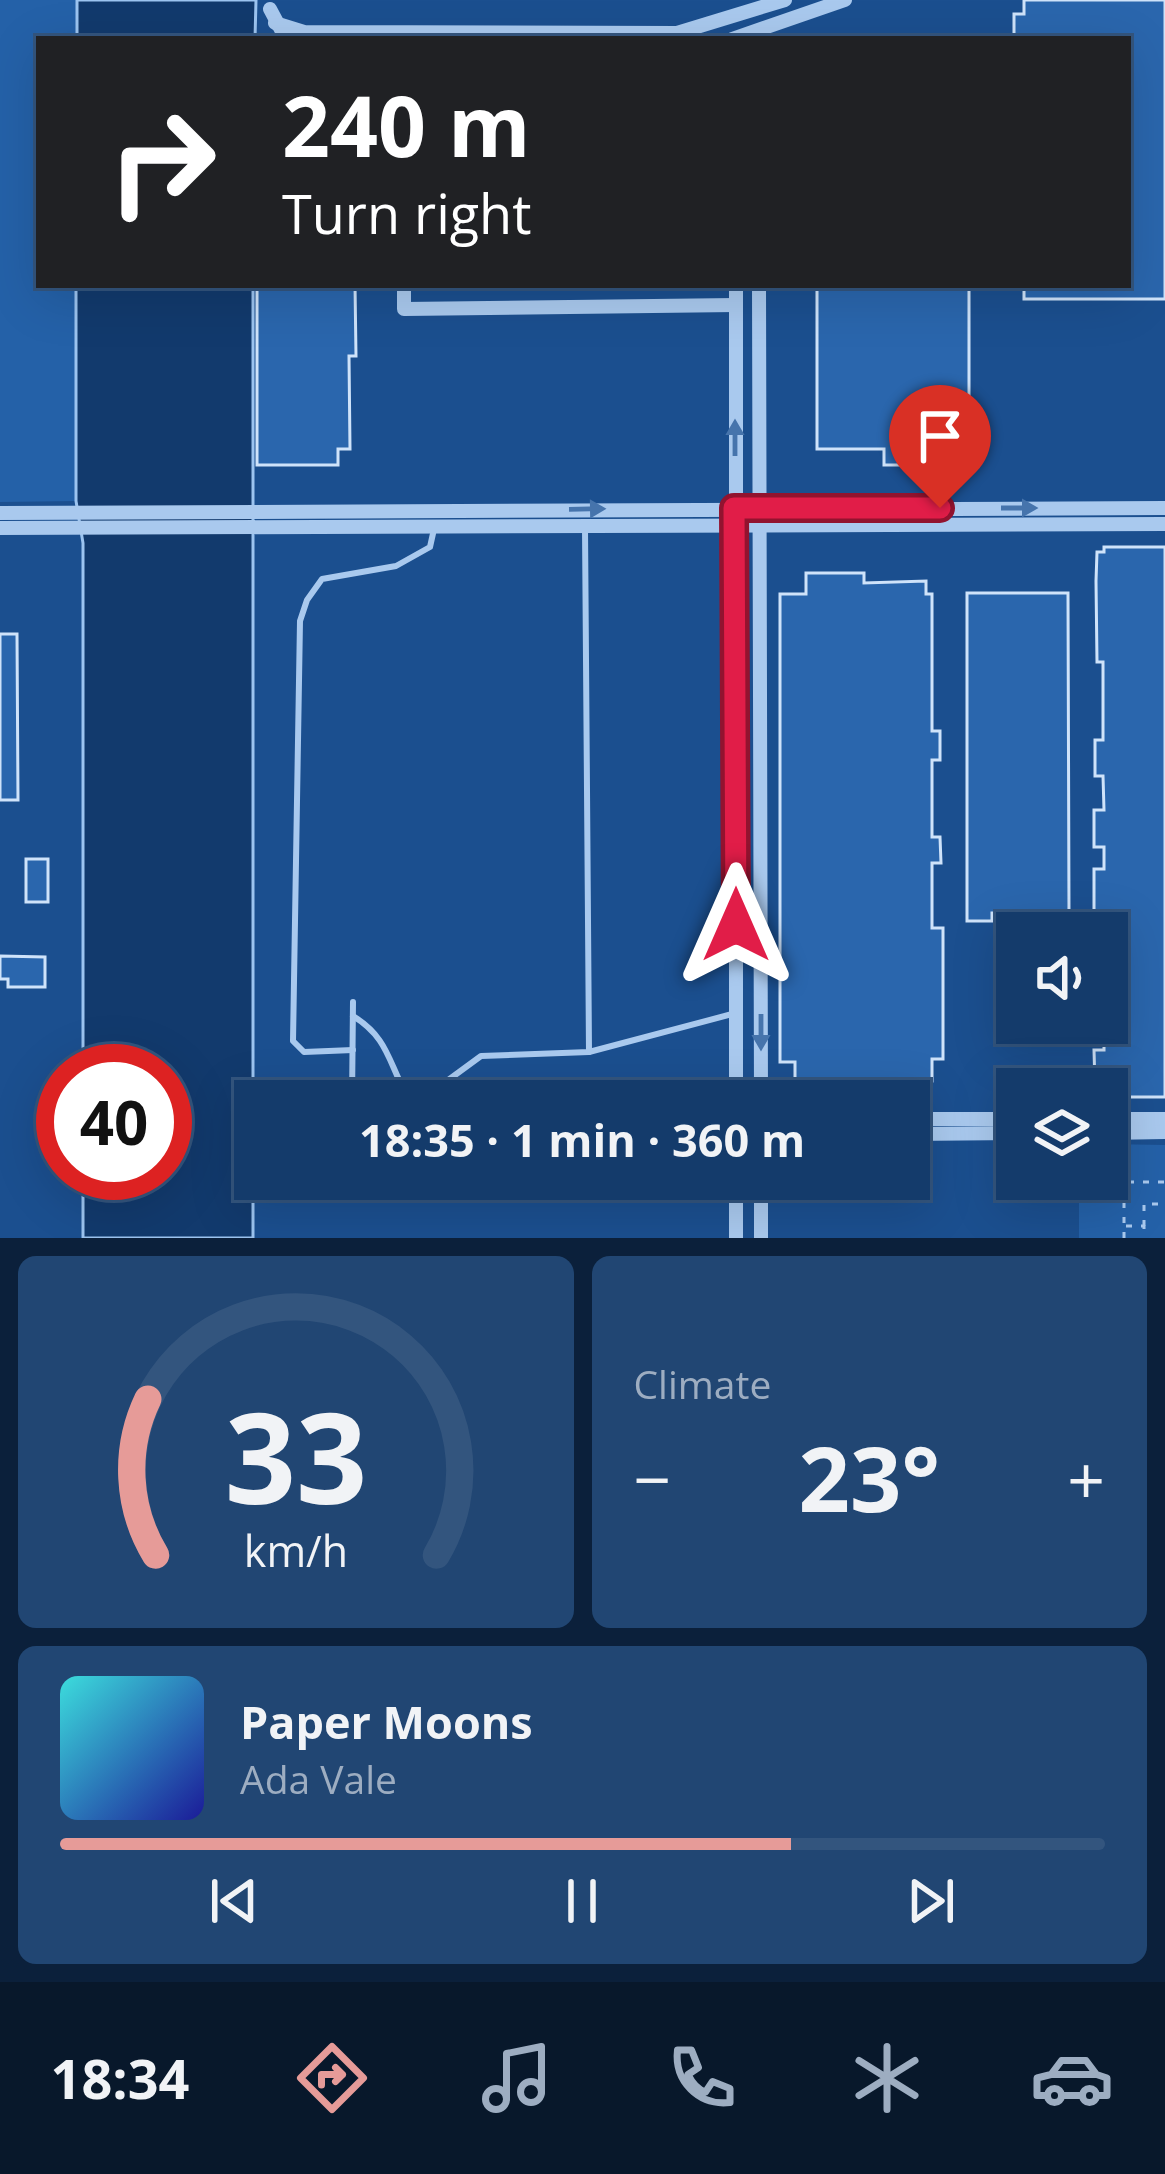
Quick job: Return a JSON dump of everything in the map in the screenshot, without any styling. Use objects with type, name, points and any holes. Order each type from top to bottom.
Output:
[{"type":"street","points":[[272,11],[304,32],[405,36],[676,33],[747,6],[785,0]]},
{"type":"street","points":[[747,6],[757,35],[845,0]]},
{"type":"street","points":[[736,36],[747,6]]},
{"type":"street","points":[[404,288],[404,308],[736,305]]},
{"type":"street","points":[[736,288],[736,1080]]},
{"type":"street","points":[[759,288],[761,1080]]},
{"type":"street","points":[[0,513],[65,520],[734,508],[1165,508]]},
{"type":"street","points":[[261,519],[434,526],[1165,524]]},
{"type":"street","points":[[0,528],[65,520]]},
{"type":"street","points":[[930,1119],[996,1119]]},
{"type":"street","points":[[1128,1119],[1165,1119]]},
{"type":"street","points":[[1128,1133],[1165,1132]]},
{"type":"street","points":[[930,1134],[996,1133]]},
{"type":"street","points":[[736,1200],[736,1238]]},
{"type":"street","points":[[761,1200],[761,1238]]},
{"type":"lane","points":[[585,525],[589,1052]]},
{"type":"lane","points":[[352,1050],[304,1052],[293,1041],[300,621],[322,579],[396,566],[430,547],[434,526]]},
{"type":"lane","points":[[352,1080],[353,1002]]},
{"type":"lane","points":[[353,1016],[367,1024],[392,1056],[400,1082],[413,1095],[425,1097],[481,1056],[589,1052],[736,1013]]},
{"type":"path","points":[[1124,1238],[1124,1182],[1165,1182]]},
{"type":"path","points":[[1144,1238],[1144,1204],[1165,1204]]},
{"type":"path","points":[[1124,1226],[1144,1226]]},
{"type":"shaded area","points":[[0,0],[77,0],[77,36],[36,36],[36,288],[76,288],[76,501],[0,502]]},
{"type":"shaded area","points":[[77,0],[256,0],[255,36],[77,36]]},
{"type":"shaded area","points":[[76,288],[253,288],[253,1080],[234,1080],[234,1200],[253,1200],[253,1238],[83,1238],[83,1200],[192,1200],[192,1044],[83,1044],[83,543],[76,501]]},
{"type":"shaded area","points":[[1128,1144],[1165,1145],[1165,1238],[1079,1238],[1079,1200],[1128,1200]]},
{"type":"building","points":[[1024,0],[1165,0],[1165,299],[1024,299],[1024,288],[1131,288],[1131,36],[1014,36],[1014,14],[1024,14]]},
{"type":"building","points":[[257,288],[355,288],[356,356],[349,356],[350,449],[338,449],[338,465],[257,465]]},
{"type":"building","points":[[817,288],[969,288],[969,449],[947,449],[947,465],[884,465],[884,449],[817,449]]},
{"type":"building","points":[[1104,547],[1165,547],[1165,1097],[1128,1097],[1128,1068],[1094,1068],[1094,1050],[1104,1050],[1104,1044],[1128,1044],[1128,912],[1094,912],[1094,869],[1104,869],[1104,847],[1094,847],[1094,810],[1104,810],[1103,776],[1095,776],[1095,740],[1103,740],[1096,581],[1097,552],[1104,552]]},
{"type":"building","points":[[806,573],[864,573],[864,583],[926,581],[926,594],[932,594],[932,731],[940,731],[940,760],[932,760],[932,837],[940,837],[941,863],[932,863],[932,928],[943,928],[943,1059],[932,1059],[932,1081],[795,1080],[795,1062],[780,1062],[780,594],[806,594]]},
{"type":"building","points":[[967,593],[1068,593],[1069,912],[996,912],[992,921],[967,921]]},
{"type":"building","points":[[0,634],[17,634],[18,800],[0,800]]},
{"type":"building","points":[[26,859],[48,859],[48,902],[26,902]]},
{"type":"building","points":[[0,956],[45,957],[45,987],[8,987],[8,979],[0,979]]},
{"type":"route","points":[[736,925],[734,508],[940,508]]}]
